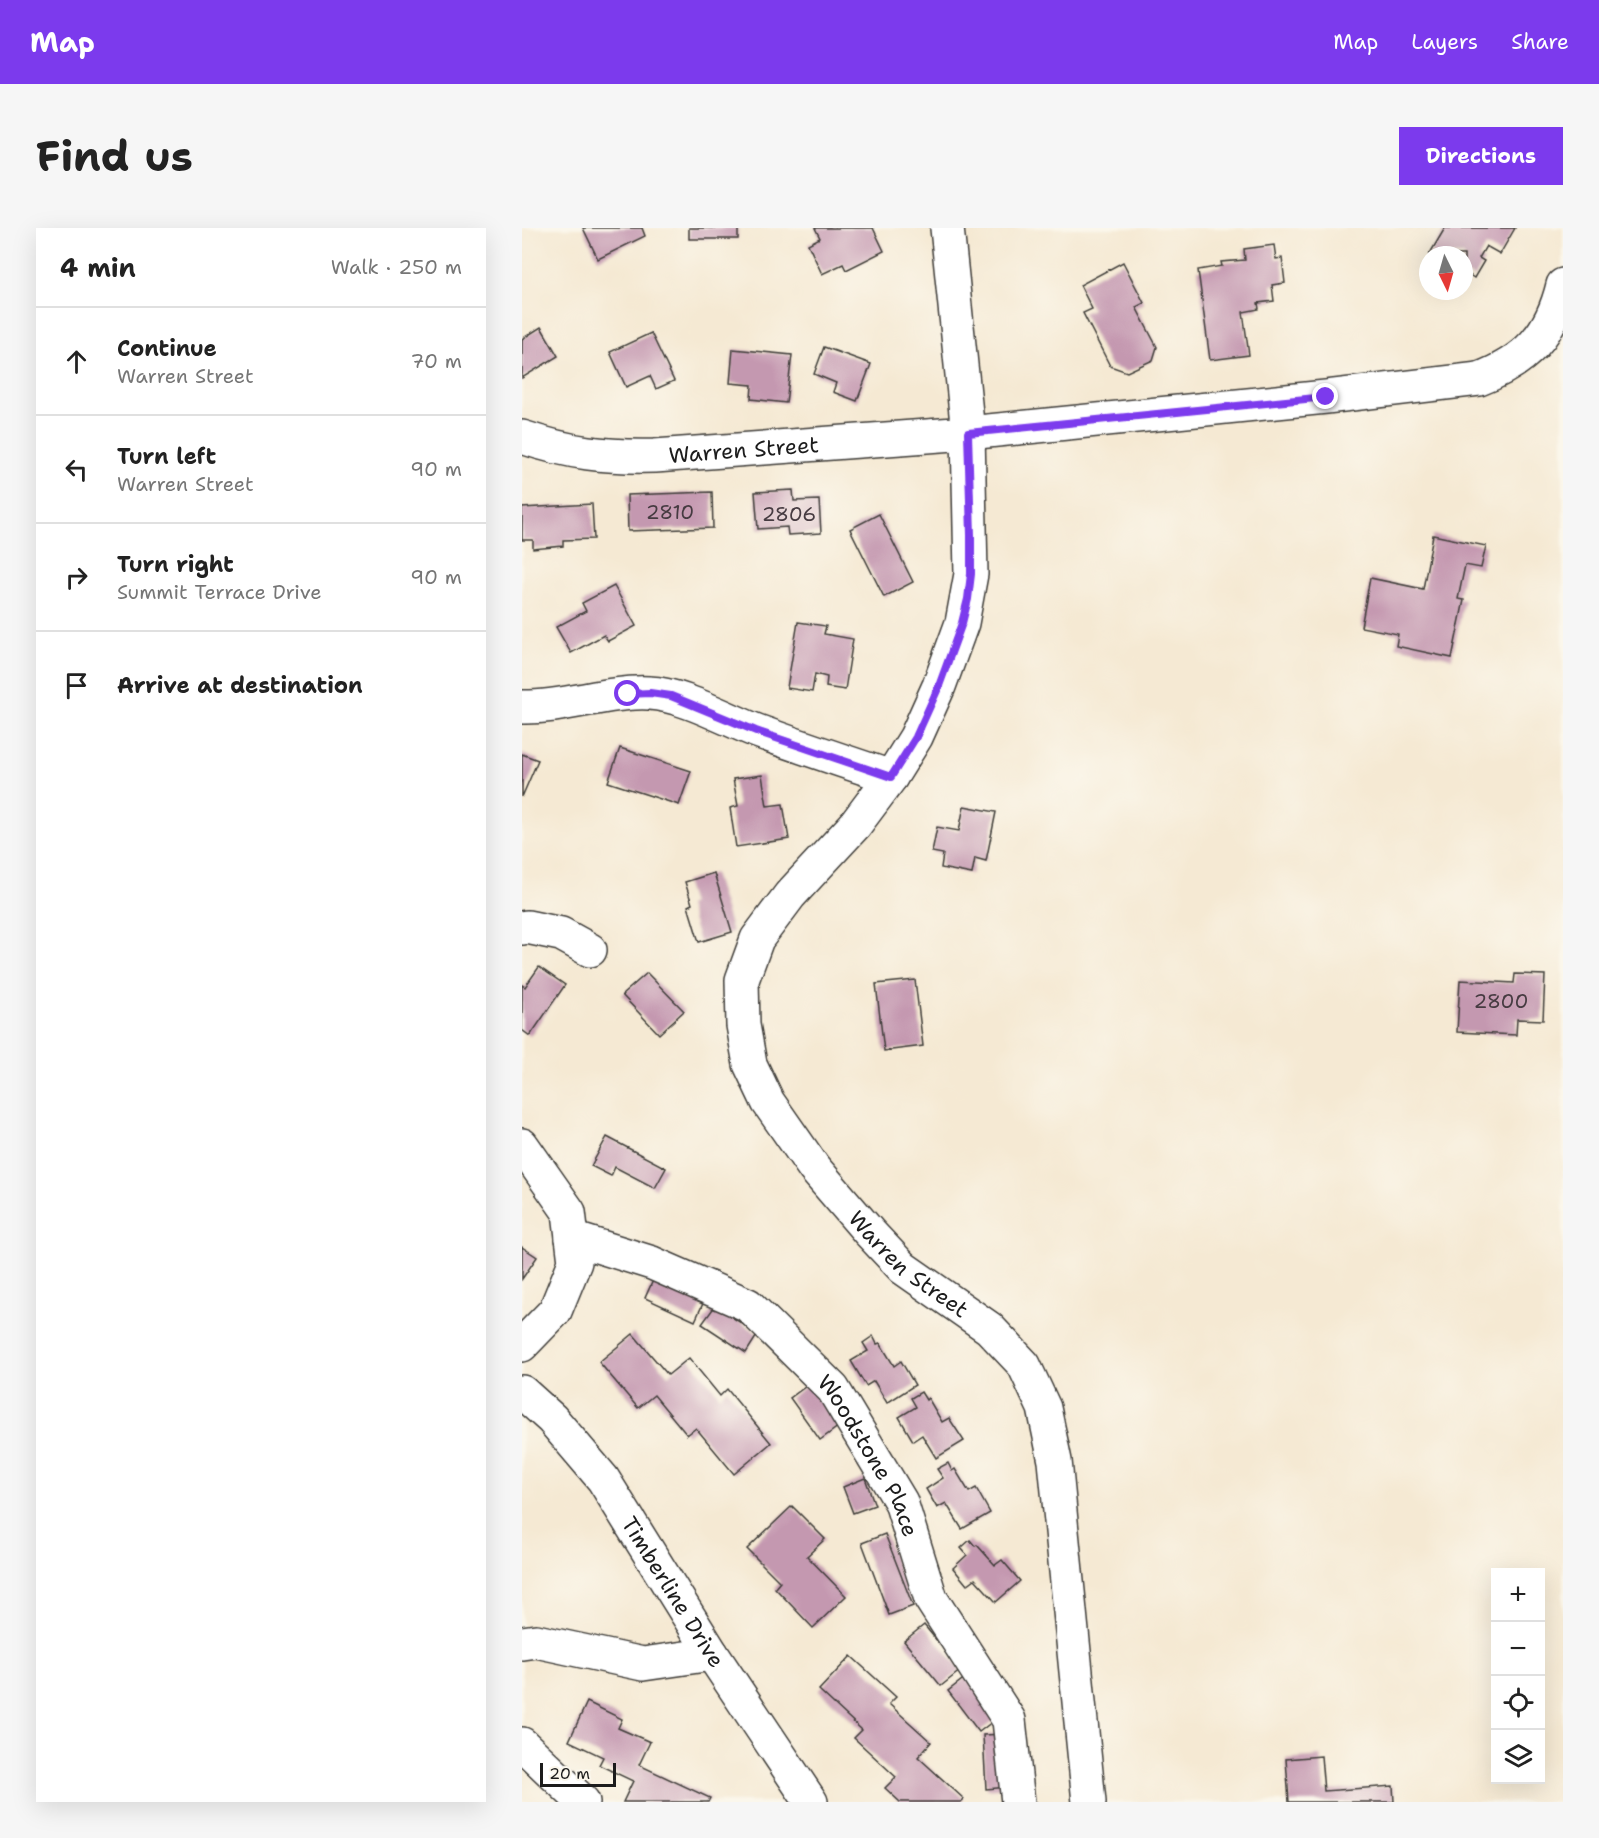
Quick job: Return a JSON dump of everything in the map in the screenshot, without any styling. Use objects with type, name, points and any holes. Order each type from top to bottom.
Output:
[{"type":"street","name":"Warren Street","points":[[947,228],[968,433],[971,574],[962,623],[939,686],[916,737],[891,777],[855,825],[790,895],[757,939],[742,980],[743,1025],[750,1064],[768,1102],[807,1158],[869,1232],[903,1268],[988,1328],[1024,1365],[1044,1408],[1055,1461],[1089,1802]]},
{"type":"street","points":[[968,433],[1326,397],[1479,379],[1501,371],[1533,346],[1546,330],[1556,311],[1563,285]]},
{"type":"street","name":"Warren Street","points":[[522,437],[556,449],[625,457],[968,433]]},
{"type":"street","points":[[522,707],[550,706],[628,694],[650,693],[671,696],[756,731],[891,777]]},
{"type":"street","points":[[522,928],[561,934],[590,950]]},
{"type":"street","points":[[522,1145],[569,1212],[575,1262],[555,1311],[522,1346]]},
{"type":"street","name":"Woodstone Place","points":[[572,1238],[652,1263],[748,1305],[833,1389],[901,1502],[931,1599],[1009,1720],[1018,1802]]},
{"type":"street","name":"Timberline Drive","points":[[522,1392],[552,1419],[603,1479],[712,1654],[811,1802]]},
{"type":"street","points":[[522,1643],[536,1641],[643,1664],[712,1654]]},
{"type":"street","points":[[522,1744],[583,1802]]},
{"type":"building","points":[[583,228],[642,228],[645,236],[598,259]]},
{"type":"building","points":[[689,228],[738,228],[738,239],[689,239]]},
{"type":"building","points":[[815,228],[873,228],[884,251],[846,270],[843,264],[822,274],[808,244],[820,238]]},
{"type":"building","points":[[1445,228],[1515,228],[1500,254],[1486,246],[1479,258],[1484,261],[1474,278],[1473,246],[1434,246]]},
{"type":"building","points":[[1274,245],[1276,259],[1282,258],[1285,283],[1272,285],[1274,301],[1258,303],[1259,309],[1243,312],[1249,355],[1210,360],[1198,270],[1222,266],[1221,262],[1245,260],[1244,249]]},
{"type":"building","points":[[1123,262],[1144,303],[1136,307],[1157,347],[1153,360],[1127,372],[1110,366],[1083,313],[1092,309],[1080,285]]},
{"type":"building","points":[[541,327],[558,356],[522,378],[522,339]]},
{"type":"building","points":[[651,333],[674,381],[656,389],[650,376],[626,387],[610,352]]},
{"type":"building","points":[[824,347],[871,364],[857,401],[833,392],[836,383],[814,374]]},
{"type":"building","points":[[733,349],[792,355],[786,403],[751,399],[752,385],[730,383]]},
{"type":"building","points":[[793,490],[794,501],[819,500],[821,533],[788,535],[787,527],[758,529],[755,492]]},
{"type":"building","points":[[712,492],[713,528],[628,531],[627,495]]},
{"type":"building","points":[[592,504],[594,539],[563,540],[563,546],[533,549],[533,540],[522,540],[522,508]]},
{"type":"building","points":[[879,514],[913,582],[884,597],[850,529]]},
{"type":"building","points":[[1433,535],[1486,546],[1481,568],[1465,565],[1458,599],[1464,600],[1452,658],[1396,646],[1398,634],[1361,627],[1370,578],[1423,589]]},
{"type":"building","points":[[614,586],[636,626],[608,641],[604,635],[571,653],[556,627],[586,611],[582,603]]},
{"type":"building","points":[[798,622],[826,626],[824,634],[853,639],[845,690],[826,687],[827,677],[815,674],[812,692],[787,688]]},
{"type":"building","points":[[620,748],[691,771],[679,805],[608,782]]},
{"type":"building","points":[[522,754],[538,760],[522,797]]},
{"type":"building","points":[[762,775],[767,806],[783,804],[789,839],[736,847],[730,808],[738,806],[733,779]]},
{"type":"building","points":[[964,806],[996,812],[986,861],[975,858],[972,874],[941,868],[943,854],[932,852],[937,827],[959,831]]},
{"type":"building","points":[[714,873],[732,932],[699,942],[688,906],[692,904],[685,882]]},
{"type":"building","points":[[539,967],[565,985],[530,1036],[522,1030],[522,985],[525,987]]},
{"type":"building","points":[[647,973],[684,1011],[659,1034],[622,995]]},
{"type":"building","points":[[1515,974],[1545,975],[1543,1020],[1517,1019],[1516,1035],[1457,1032],[1460,980],[1514,983]]},
{"type":"building","points":[[915,980],[923,1046],[884,1051],[876,984]]},
{"type":"building","points":[[607,1137],[666,1168],[655,1188],[615,1167],[611,1176],[591,1166]]},
{"type":"building","points":[[522,1247],[537,1257],[522,1279]]},
{"type":"building","points":[[655,1276],[705,1299],[695,1321],[645,1298]]},
{"type":"building","points":[[715,1306],[758,1334],[746,1353],[702,1324]]},
{"type":"building","points":[[633,1334],[668,1375],[689,1358],[720,1396],[727,1389],[771,1443],[734,1474],[696,1428],[687,1435],[654,1395],[638,1408],[599,1362]]},
{"type":"building","points":[[873,1336],[894,1366],[901,1361],[915,1385],[887,1403],[874,1381],[866,1386],[851,1361],[868,1351],[863,1343]]},
{"type":"building","points":[[809,1384],[839,1426],[820,1440],[790,1398]]},
{"type":"building","points":[[921,1392],[926,1400],[928,1398],[942,1422],[949,1418],[964,1441],[936,1458],[922,1435],[913,1441],[899,1417],[916,1407],[911,1398]]},
{"type":"building","points":[[948,1463],[952,1471],[955,1469],[969,1492],[976,1488],[990,1513],[962,1529],[946,1503],[937,1508],[926,1489],[943,1478],[937,1469]]},
{"type":"building","points":[[865,1478],[875,1505],[853,1513],[843,1487]]},
{"type":"building","points":[[792,1506],[825,1539],[807,1556],[846,1596],[813,1628],[775,1588],[780,1582],[747,1549]]},
{"type":"building","points":[[885,1534],[913,1606],[889,1615],[862,1543]]},
{"type":"building","points":[[970,1540],[995,1565],[1002,1560],[1020,1581],[996,1602],[975,1579],[967,1585],[953,1568],[967,1555],[961,1548]]},
{"type":"building","points":[[924,1625],[961,1670],[941,1686],[904,1641]]},
{"type":"building","points":[[851,1656],[896,1697],[889,1704],[931,1742],[918,1757],[964,1799],[961,1802],[900,1802],[885,1788],[896,1777],[854,1738],[862,1730],[819,1690]]},
{"type":"building","points":[[966,1677],[997,1718],[979,1732],[948,1691]]},
{"type":"building","points":[[587,1702],[622,1719],[618,1728],[650,1742],[639,1765],[710,1798],[708,1802],[623,1802],[633,1781],[599,1765],[603,1757],[569,1741]]},
{"type":"building","points":[[1006,1734],[1009,1787],[986,1789],[983,1735]]},
{"type":"building","points":[[1321,1756],[1324,1791],[1393,1786],[1394,1802],[1289,1802],[1286,1759]]},
{"type":"route","points":[[628,694],[650,693],[671,696],[756,731],[891,777],[916,737],[939,686],[962,623],[968,599],[971,574],[968,433],[1326,397]]}]
